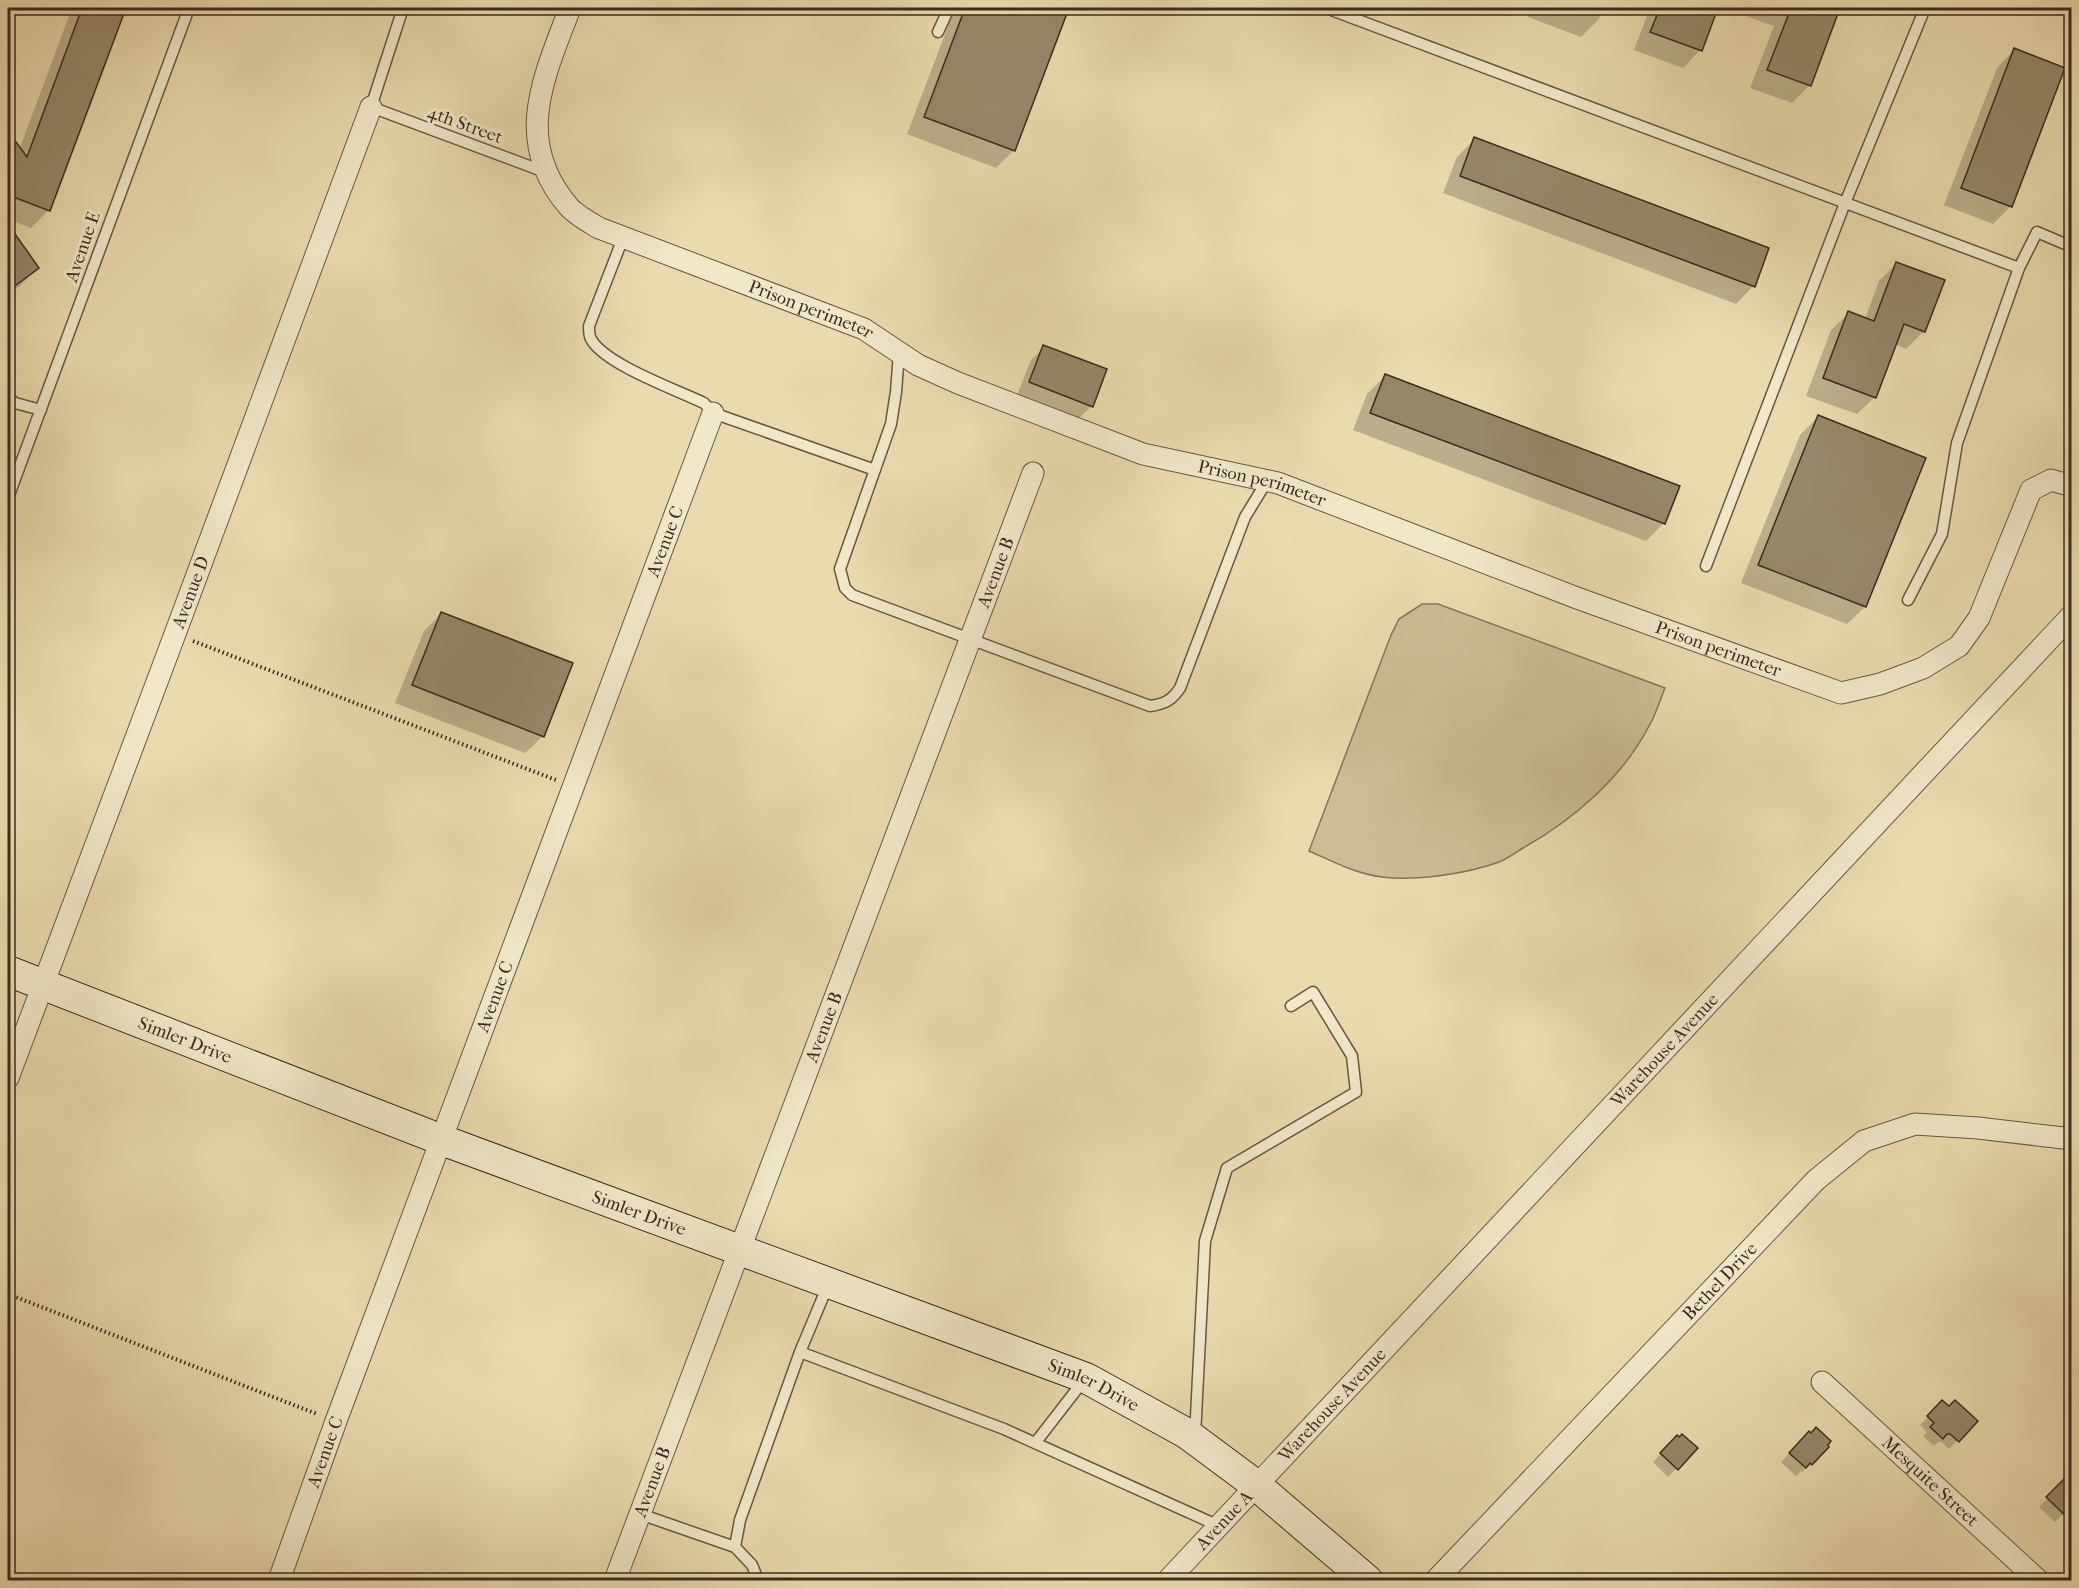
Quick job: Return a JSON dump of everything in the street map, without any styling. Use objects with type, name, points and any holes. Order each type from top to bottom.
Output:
[{"type":"street","name":"Prison perimeter","points":[[570,8],[543,80],[536,115],[541,155],[570,208],[599,228],[864,329],[918,365],[958,383],[1143,454],[1278,483],[1577,598],[1841,693],[1880,684],[1923,668],[1959,646],[1979,618],[2031,490],[2051,480],[2072,486]]},
{"type":"street","name":"Avenue D","points":[[8,1078],[371,107]]},
{"type":"street","name":"Avenue C","points":[[279,1581],[336,1421],[713,413]]},
{"type":"street","name":"Avenue B","points":[[615,1581],[1033,473]]},
{"type":"street","name":"Warehouse Avenue","points":[[1256,1485],[2072,615]]},
{"type":"street","name":"Simler Drive","points":[[8,971],[442,1140],[1086,1377],[1195,1440],[1256,1485],[1367,1581]]},
{"type":"street","name":"Bethel Drive","points":[[1436,1581],[1816,1180],[1864,1141],[1915,1124],[1978,1128],[2072,1139]]},
{"type":"street","name":"Mesquite Street","points":[[1822,1382],[2038,1581]]},
{"type":"street","name":"Avenue A","points":[[1168,1581],[1256,1485]]},
{"type":"lane","name":"Avenue E","points":[[8,498],[189,8]]},
{"type":"lane","points":[[371,107],[403,8]]},
{"type":"lane","points":[[938,32],[949,8]]},
{"type":"lane","points":[[1326,8],[2019,268]]},
{"type":"lane","points":[[1706,566],[1845,202],[1925,8]]},
{"type":"lane","name":"4th Street","points":[[371,107],[549,173]]},
{"type":"lane","points":[[1908,600],[1942,534],[1957,443],[2019,268],[2037,232],[2072,247]]},
{"type":"lane","points":[[623,238],[589,326],[590,338],[600,351],[614,361],[704,403],[713,413],[875,470]]},
{"type":"lane","points":[[899,352],[891,424],[840,569],[845,588],[852,596],[1150,706],[1161,705],[1172,699],[1180,688],[1245,517],[1267,481]]},
{"type":"lane","points":[[8,397],[15,403],[41,410]]},
{"type":"lane","points":[[1195,1440],[1205,1241],[1227,1168],[1356,1092],[1352,1056],[1313,992],[1291,1006]]},
{"type":"lane","points":[[735,1547],[740,1520],[800,1352],[830,1282]]},
{"type":"lane","points":[[800,1352],[1004,1429],[1219,1526]]},
{"type":"lane","points":[[1036,1443],[1086,1377]]},
{"type":"lane","points":[[640,1514],[735,1547],[752,1565],[758,1581]]},
{"type":"path","points":[[175,634],[573,787]]},
{"type":"path","points":[[8,1294],[336,1421]]},
{"type":"shaded area","points":[[1422,604],[1438,604],[1665,688],[1651,721],[1625,763],[1595,796],[1542,837],[1502,861],[1472,870],[1441,876],[1382,877],[1344,867],[1309,851],[1391,635],[1399,619]]},
{"type":"building","points":[[82,8],[126,8],[50,211],[8,195],[8,131],[27,157]]},
{"type":"building","points":[[965,8],[1069,8],[1015,151],[924,117]]},
{"type":"building","points":[[1660,8],[1718,8],[1702,51],[1650,32]]},
{"type":"building","points":[[1791,8],[1840,8],[1811,86],[1767,70]]},
{"type":"building","points":[[2014,48],[2065,68],[2012,207],[1961,188]]},
{"type":"building","points":[[1474,137],[1769,248],[1755,287],[1460,176]]},
{"type":"building","points":[[8,224],[39,268],[8,291]]},
{"type":"building","points":[[1896,262],[1945,280],[1925,332],[1904,324],[1876,398],[1823,378],[1848,311],[1874,321]]},
{"type":"building","points":[[1043,345],[1107,369],[1093,407],[1029,382]]},
{"type":"building","points":[[1385,374],[1680,486],[1665,524],[1370,413]]},
{"type":"building","points":[[1818,415],[1926,458],[1866,607],[1758,565]]},
{"type":"building","points":[[441,612],[573,663],[544,737],[412,685]]},
{"type":"building","points":[[1942,1400],[1949,1406],[1955,1400],[1978,1421],[1959,1442],[1950,1434],[1943,1439],[1930,1427],[1934,1423],[1927,1416]]},
{"type":"building","points":[[1816,1427],[1831,1441],[1829,1447],[1812,1465],[1810,1463],[1806,1468],[1789,1453],[1809,1431],[1811,1433]]},
{"type":"building","points":[[1682,1434],[1698,1448],[1678,1470],[1660,1453],[1677,1435],[1679,1437]]},
{"type":"building","points":[[2072,1471],[2072,1522],[2046,1497]]}]
